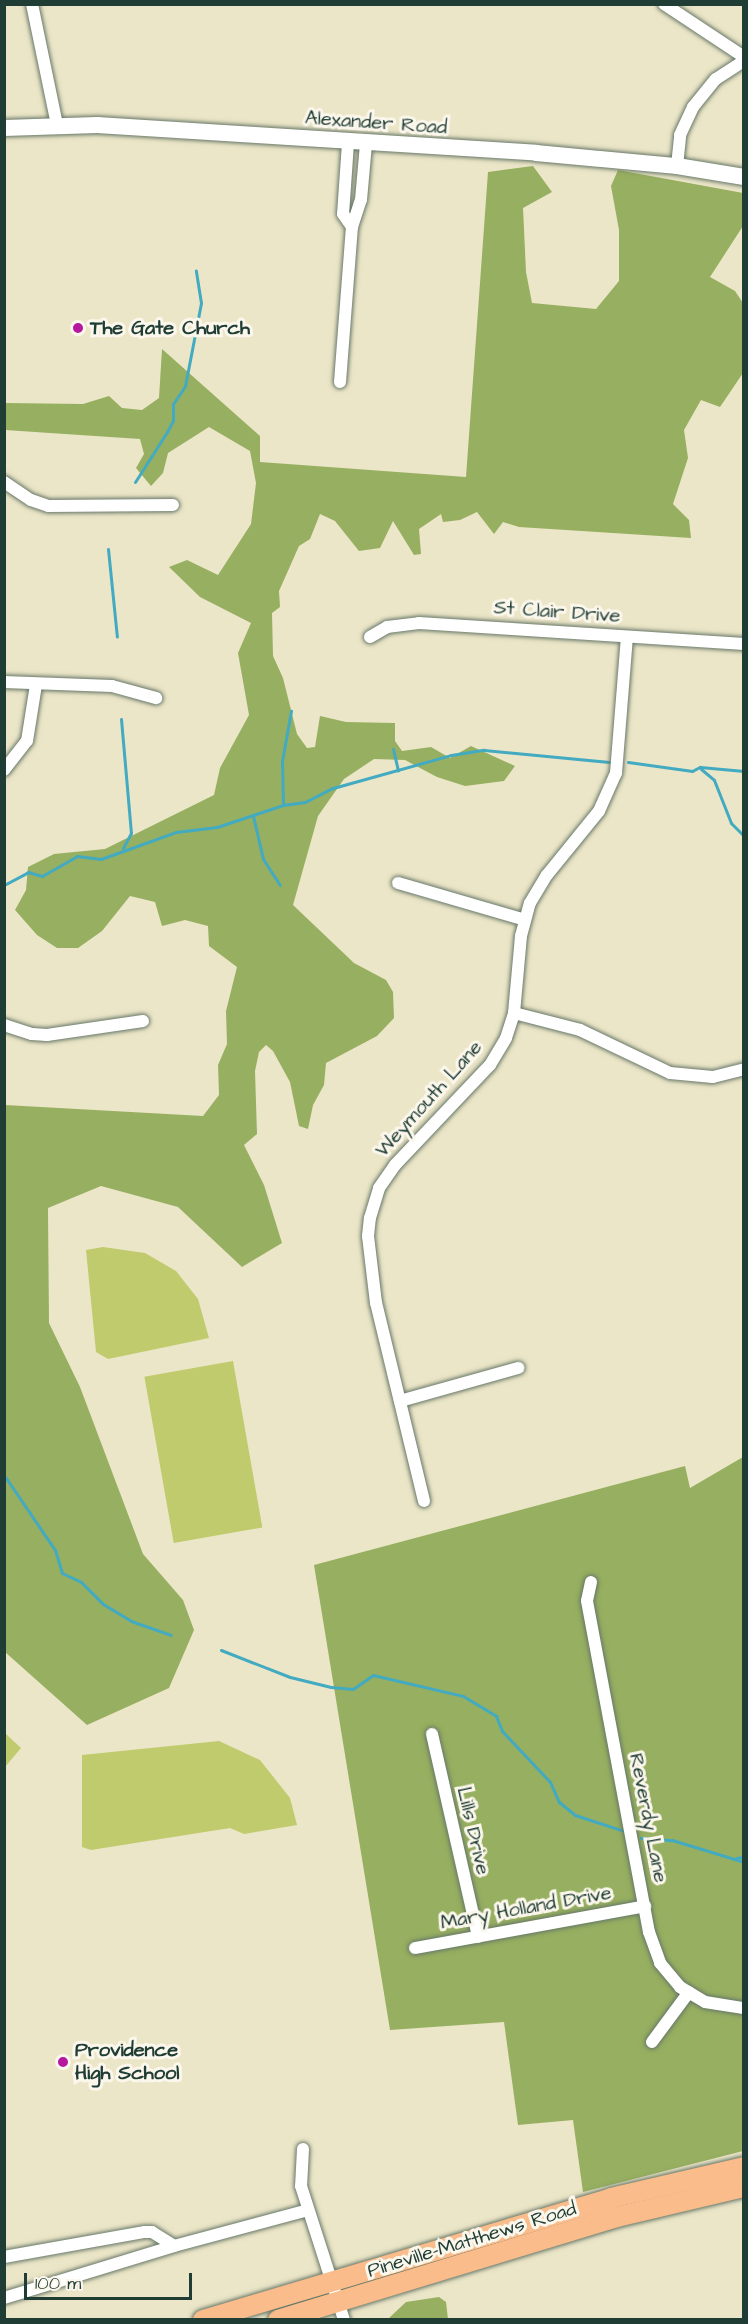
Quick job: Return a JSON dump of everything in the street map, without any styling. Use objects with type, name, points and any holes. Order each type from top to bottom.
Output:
[{"type":"main road","name":"Pineville-Matthews Road","points":[[278,2319],[611,2198],[744,2167]]},
{"type":"main road","name":"Pineville-Matthews Road","points":[[203,2319],[337,2299],[616,2217],[744,2187]]},
{"type":"street","points":[[32,4],[57,125]]},
{"type":"street","points":[[664,4],[744,59],[716,79],[693,107],[680,135],[677,166]]},
{"type":"street","name":"Alexander Road","points":[[4,128],[57,125],[348,142],[677,166],[744,177]]},
{"type":"street","points":[[348,142],[343,214],[352,227]]},
{"type":"street","points":[[340,382],[352,227],[361,200],[366,144]]},
{"type":"street","points":[[4,482],[31,500],[48,506],[172,505]]},
{"type":"street","name":"St Clair Drive","points":[[370,637],[387,627],[418,622],[744,644]]},
{"type":"street","name":"Weymouth Lane","points":[[424,1501],[371,1264],[368,1236],[376,1196],[395,1165],[490,1065],[506,1038],[514,1013],[525,920],[541,884],[599,811],[616,772],[627,637]]},
{"type":"street","points":[[4,681],[36,686],[112,686],[156,698]]},
{"type":"street","points":[[4,770],[27,741],[36,686]]},
{"type":"street","points":[[398,883],[525,920]]},
{"type":"street","points":[[514,1013],[580,1030],[670,1073],[713,1077],[744,1069]]},
{"type":"street","points":[[4,1025],[32,1035],[47,1035],[142,1021]]},
{"type":"street","points":[[400,1401],[518,1368]]},
{"type":"street","name":"Reverdy Lane","points":[[591,1582],[587,1601],[645,1906],[660,1963],[689,1992],[705,2002],[744,2008]]},
{"type":"street","name":"Lills Drive","points":[[432,1734],[478,1937]]},
{"type":"street","name":"Mary Holland Drive","points":[[415,1948],[645,1906]]},
{"type":"street","points":[[652,2042],[689,1992]]},
{"type":"street","points":[[303,2149],[300,2173],[308,2210],[337,2299]]},
{"type":"street","points":[[4,2298],[174,2246],[308,2210]]},
{"type":"street","points":[[4,2257],[145,2232],[152,2232],[174,2246]]},
{"type":"green space","points":[[533,166],[552,192],[523,208],[526,272],[532,303],[596,309],[619,281],[619,230],[611,186],[618,170],[743,193],[743,226],[710,277],[735,291],[743,303],[743,373],[720,407],[701,400],[684,430],[688,458],[673,504],[689,520],[691,538],[519,527],[503,522],[494,534],[477,512],[460,520],[443,522],[441,514],[419,529],[421,554],[414,555],[393,521],[380,548],[359,551],[335,521],[320,514],[310,539],[299,546],[279,591],[280,607],[272,613],[273,656],[283,678],[297,734],[307,748],[315,747],[320,716],[346,722],[395,723],[395,741],[402,751],[431,747],[450,758],[471,746],[515,766],[504,781],[465,786],[437,777],[405,760],[374,759],[344,779],[318,816],[293,905],[354,963],[386,980],[393,992],[394,1018],[377,1036],[326,1063],[324,1085],[313,1105],[308,1129],[299,1126],[290,1082],[273,1051],[266,1045],[259,1052],[255,1071],[257,1134],[244,1145],[264,1185],[282,1243],[242,1267],[178,1207],[101,1186],[48,1208],[49,1323],[80,1387],[143,1554],[183,1600],[194,1630],[169,1688],[87,1725],[5,1652],[5,1105],[203,1116],[219,1095],[218,1065],[227,1044],[226,1011],[237,967],[209,946],[208,926],[185,920],[162,926],[155,902],[130,896],[102,931],[78,948],[57,948],[37,935],[15,910],[26,890],[28,867],[54,854],[105,849],[214,795],[220,768],[249,715],[238,653],[251,623],[200,597],[169,567],[187,560],[218,575],[251,524],[256,483],[250,451],[209,427],[168,453],[163,473],[151,486],[136,468],[144,454],[140,439],[5,430],[5,403],[83,404],[109,396],[122,408],[142,410],[159,398],[162,349],[260,436],[260,462],[466,477],[488,172]]},
{"type":"green space","points":[[103,1247],[145,1253],[176,1271],[198,1299],[209,1338],[108,1359],[96,1352],[86,1250]]},
{"type":"green space","points":[[233,1361],[262,1527],[174,1543],[144,1377]]},
{"type":"green space","points":[[743,1457],[743,2151],[583,2192],[573,2120],[518,2125],[504,2022],[390,2030],[314,1565],[685,1466],[690,1488]]},
{"type":"green space","points":[[5,1733],[21,1748],[5,1767]]},
{"type":"green space","points":[[219,1741],[260,1760],[290,1798],[297,1825],[244,1834],[230,1828],[91,1850],[82,1847],[82,1755]]},
{"type":"green space","points":[[439,2297],[446,2302],[448,2319],[388,2319],[406,2302]]},
{"type":"waterway","points":[[135,482],[167,432],[173,420],[173,404],[185,386],[201,303],[196,270]]},
{"type":"waterway","points":[[108,549],[117,637]]},
{"type":"waterway","points":[[283,805],[282,761],[291,711]]},
{"type":"waterway","points":[[121,719],[131,833],[123,848]]},
{"type":"waterway","points":[[393,749],[398,770]]},
{"type":"waterway","points":[[4,885],[28,872],[42,876],[77,856],[101,859],[176,832],[217,827],[283,805],[305,802],[333,788],[451,755],[484,750],[609,762]]},
{"type":"waterway","points":[[628,762],[692,771],[700,767],[744,771]]},
{"type":"waterway","points":[[701,769],[714,780],[731,823],[744,836]]},
{"type":"waterway","points":[[253,816],[263,859],[280,885]]},
{"type":"waterway","points":[[4,1475],[55,1550],[62,1573],[81,1582],[103,1604],[131,1621],[171,1635]]},
{"type":"waterway","points":[[221,1650],[290,1677],[331,1687],[353,1689],[373,1675],[463,1696],[496,1716],[502,1731],[550,1782],[559,1802],[575,1815],[624,1831]]},
{"type":"waterway","points":[[641,1838],[672,1840],[744,1862]]},
{"type":"waterway","points":[[734,1859],[744,1856]]},
{"type":"place","name":"The Gate Church","points":[[78,328]]},
{"type":"place","name":"Providence High School","points":[[63,2062]]}]
